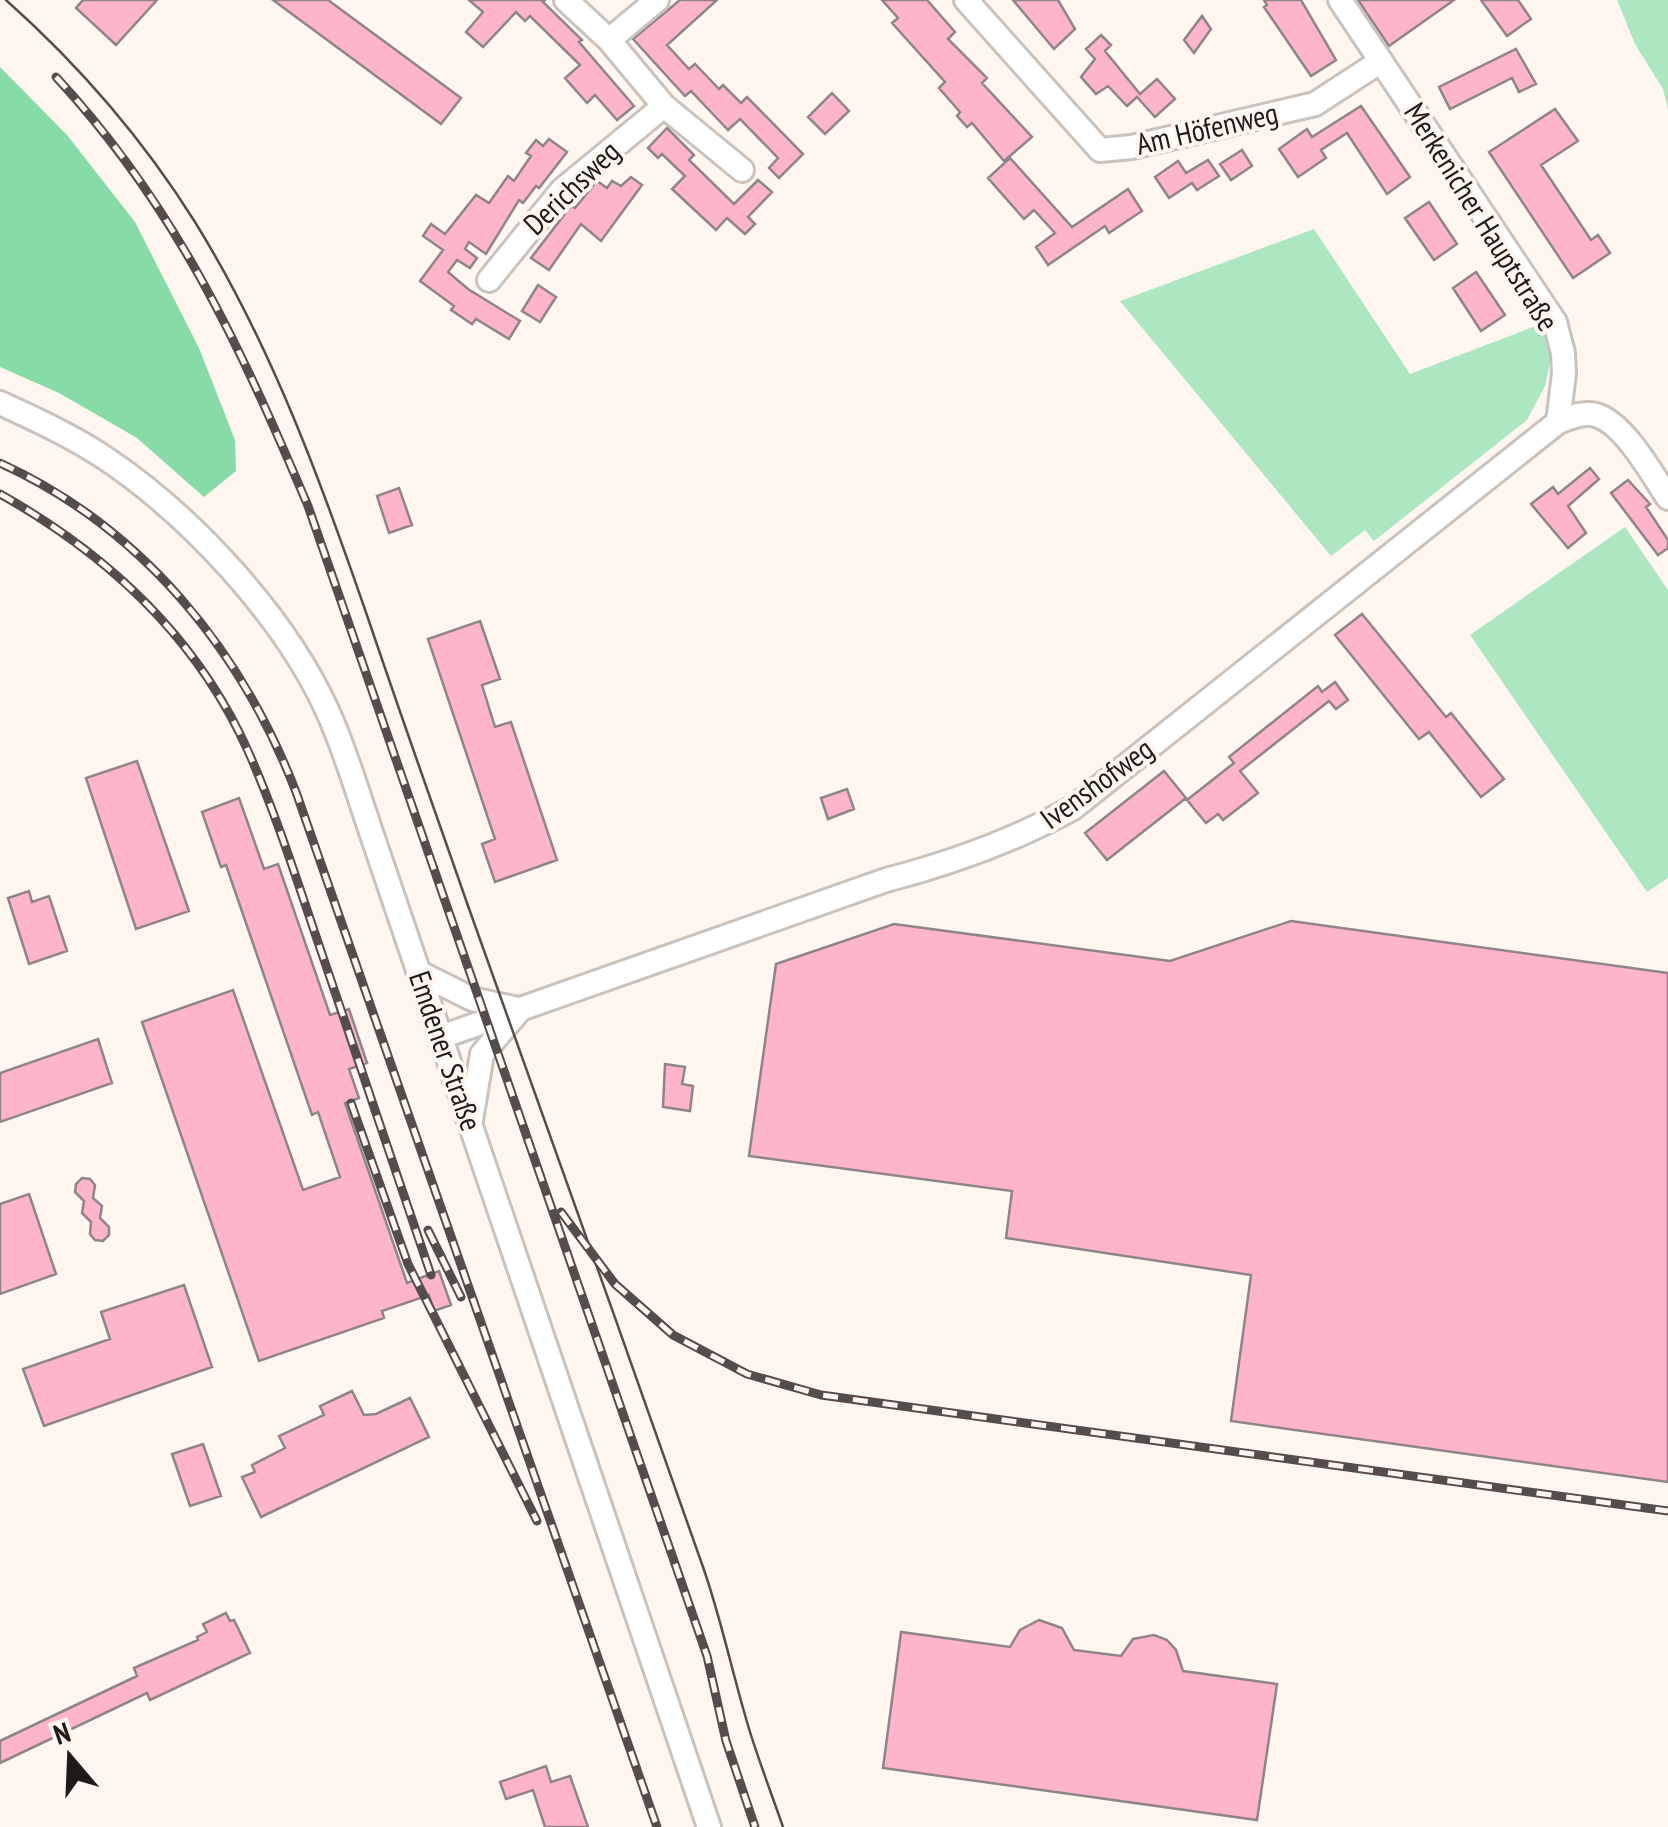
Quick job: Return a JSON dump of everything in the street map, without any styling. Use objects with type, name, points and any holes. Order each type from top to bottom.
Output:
[{"type":"street","points":[[566,0],[609,40],[664,106],[742,170]]},
{"type":"street","points":[[609,40],[656,0]]},
{"type":"street","name":"Am Höfenweg","points":[[966,0],[1100,150],[1132,147],[1315,104],[1381,61]]},
{"type":"street","name":"Merkenicher Hauptstraße","points":[[1340,0],[1554,322],[1564,374],[1558,422]]},
{"type":"street","name":"Derichsweg","points":[[489,280],[562,190],[664,106]]},
{"type":"street","name":"Emdener Straße","points":[[0,403],[62,432],[141,484],[175,513],[252,594],[326,708],[709,1827]]},
{"type":"street","points":[[1558,422],[1576,414],[1594,415],[1610,422],[1668,498]]},
{"type":"street","name":"Ivenshofweg","points":[[441,1037],[886,880],[941,866],[1022,836],[1073,808],[1558,422]]},
{"type":"street","points":[[418,972],[472,999],[521,1009],[482,1054],[470,1124]]},
{"type":"green space","points":[[1617,0],[1668,0],[1668,109],[1663,89],[1635,44]]},
{"type":"green space","points":[[0,67],[67,135],[135,222],[199,348],[235,440],[236,471],[204,497],[137,438],[59,393],[0,367]]},
{"type":"green space","points":[[1314,229],[1410,374],[1541,324],[1551,358],[1545,386],[1527,420],[1374,541],[1365,530],[1331,556],[1120,301]]},
{"type":"green space","points":[[1625,527],[1668,590],[1668,878],[1647,892],[1470,635]]},
{"type":"building","points":[[83,0],[157,0],[116,45],[76,8]]},
{"type":"building","points":[[273,0],[328,0],[461,98],[441,124]]},
{"type":"building","points":[[469,0],[545,0],[634,106],[617,120],[595,95],[587,103],[565,78],[580,65],[530,16],[525,21],[516,12],[483,47],[466,32],[483,12]]},
{"type":"building","points":[[680,0],[717,0],[667,45],[689,69],[695,64],[719,89],[723,85],[741,103],[747,97],[803,154],[779,178],[769,168],[778,158],[740,119],[728,130],[691,91],[685,96],[633,39]]},
{"type":"building","points":[[882,0],[927,0],[955,32],[948,39],[987,78],[982,83],[1032,137],[1004,161],[972,123],[967,127],[957,116],[960,112],[939,88],[945,82],[892,23],[898,18]]},
{"type":"building","points":[[1013,0],[1058,0],[1075,29],[1054,49]]},
{"type":"building","points":[[1264,0],[1301,0],[1336,60],[1311,76],[1264,7]]},
{"type":"building","points":[[1358,0],[1454,0],[1389,46]]},
{"type":"building","points":[[1481,0],[1518,0],[1531,19],[1507,36]]},
{"type":"building","points":[[1202,16],[1211,29],[1194,53],[1184,40]]},
{"type":"building","points":[[1101,35],[1111,45],[1105,51],[1140,94],[1157,79],[1175,99],[1155,117],[1137,97],[1127,106],[1108,86],[1096,94],[1081,77],[1095,59],[1086,49]]},
{"type":"building","points":[[1516,49],[1536,84],[1519,92],[1512,78],[1450,109],[1439,87]]},
{"type":"building","points":[[832,93],[849,111],[825,134],[808,117]]},
{"type":"building","points":[[1361,106],[1410,177],[1387,194],[1347,133],[1321,150],[1326,158],[1298,177],[1279,149],[1307,129],[1312,137]]},
{"type":"building","points":[[1555,109],[1578,141],[1541,165],[1591,240],[1598,235],[1610,253],[1573,278],[1489,152]]},
{"type":"building","points":[[667,128],[694,155],[689,160],[734,204],[758,180],[772,192],[748,217],[755,224],[745,234],[727,218],[716,230],[672,189],[685,176],[662,154],[658,158],[648,148]]},
{"type":"building","points":[[549,139],[567,152],[539,188],[536,186],[523,203],[519,200],[486,254],[469,242],[465,249],[477,258],[470,268],[457,260],[448,272],[520,321],[509,339],[476,319],[472,324],[420,281],[443,250],[423,236],[431,224],[445,234],[476,195],[489,203],[508,176],[514,181],[531,156],[526,153],[536,140],[543,146]]},
{"type":"building","points":[[1242,150],[1252,166],[1231,180],[1220,164]]},
{"type":"building","points":[[1010,158],[1072,227],[1128,189],[1142,211],[1109,233],[1105,226],[1048,265],[1036,247],[1055,233],[1034,210],[1024,219],[988,178]]},
{"type":"building","points":[[1208,160],[1219,176],[1197,190],[1192,183],[1169,198],[1155,177],[1178,161],[1186,173]]},
{"type":"building","points":[[631,177],[642,185],[601,241],[581,224],[549,270],[531,258],[571,206],[575,208],[597,181],[607,188],[612,181],[621,186]]},
{"type":"building","points":[[1429,202],[1457,244],[1434,260],[1405,218]]},
{"type":"building","points":[[1476,272],[1505,315],[1481,331],[1453,288]]},
{"type":"building","points":[[538,285],[556,297],[540,322],[522,311]]},
{"type":"building","points":[[1590,468],[1599,479],[1568,506],[1586,533],[1568,548],[1531,504],[1553,487],[1558,494]]},
{"type":"building","points":[[1628,480],[1650,504],[1646,507],[1668,540],[1668,548],[1658,555],[1611,493]]},
{"type":"building","points":[[399,488],[412,525],[389,533],[377,496]]},
{"type":"building","points":[[1362,614],[1446,717],[1451,713],[1504,779],[1481,797],[1429,732],[1419,739],[1335,635]]},
{"type":"building","points":[[480,621],[500,679],[482,685],[495,727],[511,722],[557,860],[495,882],[482,844],[495,839],[428,639]]},
{"type":"building","points":[[1335,682],[1348,700],[1336,709],[1329,701],[1240,771],[1258,793],[1223,820],[1218,814],[1206,823],[1187,800],[1234,763],[1229,757],[1318,686],[1322,692]]},
{"type":"building","points":[[137,761],[189,911],[136,929],[86,778]]},
{"type":"building","points":[[1164,771],[1186,798],[1107,860],[1085,833]]},
{"type":"building","points":[[847,789],[854,809],[828,819],[821,798]]},
{"type":"building","points":[[239,798],[264,869],[278,864],[330,1015],[349,1009],[367,1063],[349,1069],[359,1098],[345,1103],[407,1283],[439,1271],[451,1305],[434,1311],[429,1295],[382,1311],[384,1318],[259,1361],[142,1022],[233,990],[303,1190],[340,1177],[318,1112],[312,1115],[226,865],[221,867],[202,812]]},
{"type":"building","points":[[29,891],[32,902],[49,896],[67,951],[29,964],[8,898]]},
{"type":"building","points":[[1291,921],[1668,973],[1668,1482],[1231,1421],[1251,1275],[1006,1238],[1012,1191],[749,1156],[776,964],[894,924],[1170,961]]},
{"type":"building","points":[[98,1039],[112,1083],[0,1122],[0,1073]]},
{"type":"building","points":[[665,1064],[685,1067],[682,1084],[693,1086],[690,1111],[663,1107]]},
{"type":"building","points":[[82,1178],[95,1185],[93,1198],[102,1206],[100,1218],[109,1227],[109,1235],[103,1241],[90,1234],[91,1222],[82,1213],[84,1201],[75,1192]]},
{"type":"building","points":[[29,1194],[56,1274],[0,1294],[0,1204]]},
{"type":"building","points":[[184,1285],[212,1367],[44,1426],[23,1369],[110,1339],[101,1312]]},
{"type":"building","points":[[352,1391],[364,1415],[376,1414],[410,1398],[429,1437],[261,1517],[242,1477],[255,1472],[252,1465],[285,1448],[279,1436],[324,1415],[320,1406]]},
{"type":"building","points":[[203,1444],[221,1496],[190,1506],[172,1454]]},
{"type":"building","points":[[226,1613],[230,1621],[234,1620],[250,1653],[150,1700],[147,1693],[0,1763],[0,1741],[137,1676],[134,1668],[198,1640],[207,1632],[203,1624]]},
{"type":"building","points":[[1039,1620],[1062,1628],[1074,1650],[1121,1656],[1133,1639],[1154,1635],[1167,1640],[1176,1650],[1183,1671],[1277,1684],[1257,1820],[883,1768],[901,1632],[1010,1647],[1020,1630]]},
{"type":"building","points":[[546,1766],[551,1782],[570,1776],[588,1827],[545,1827],[533,1790],[506,1799],[500,1782]]},
{"type":"tram line","points":[[6,0],[108,104],[175,191],[249,319],[294,419],[353,575],[703,1567],[750,1732],[783,1827]]},
{"type":"railway","points":[[56,77],[137,177],[202,280],[257,389],[308,506],[707,1656],[726,1741],[755,1827]]},
{"type":"railway","points":[[0,463],[98,521],[141,558],[215,642],[273,739],[296,792],[657,1827]]},
{"type":"railway","points":[[0,494],[77,543],[145,602],[203,671],[227,710],[278,825],[431,1275]]},
{"type":"railway","points":[[351,1103],[408,1264],[537,1521]]},
{"type":"railway","points":[[561,1212],[615,1284],[673,1335],[747,1374],[821,1395],[1668,1511]]},
{"type":"railway","points":[[428,1230],[461,1297]]}]
